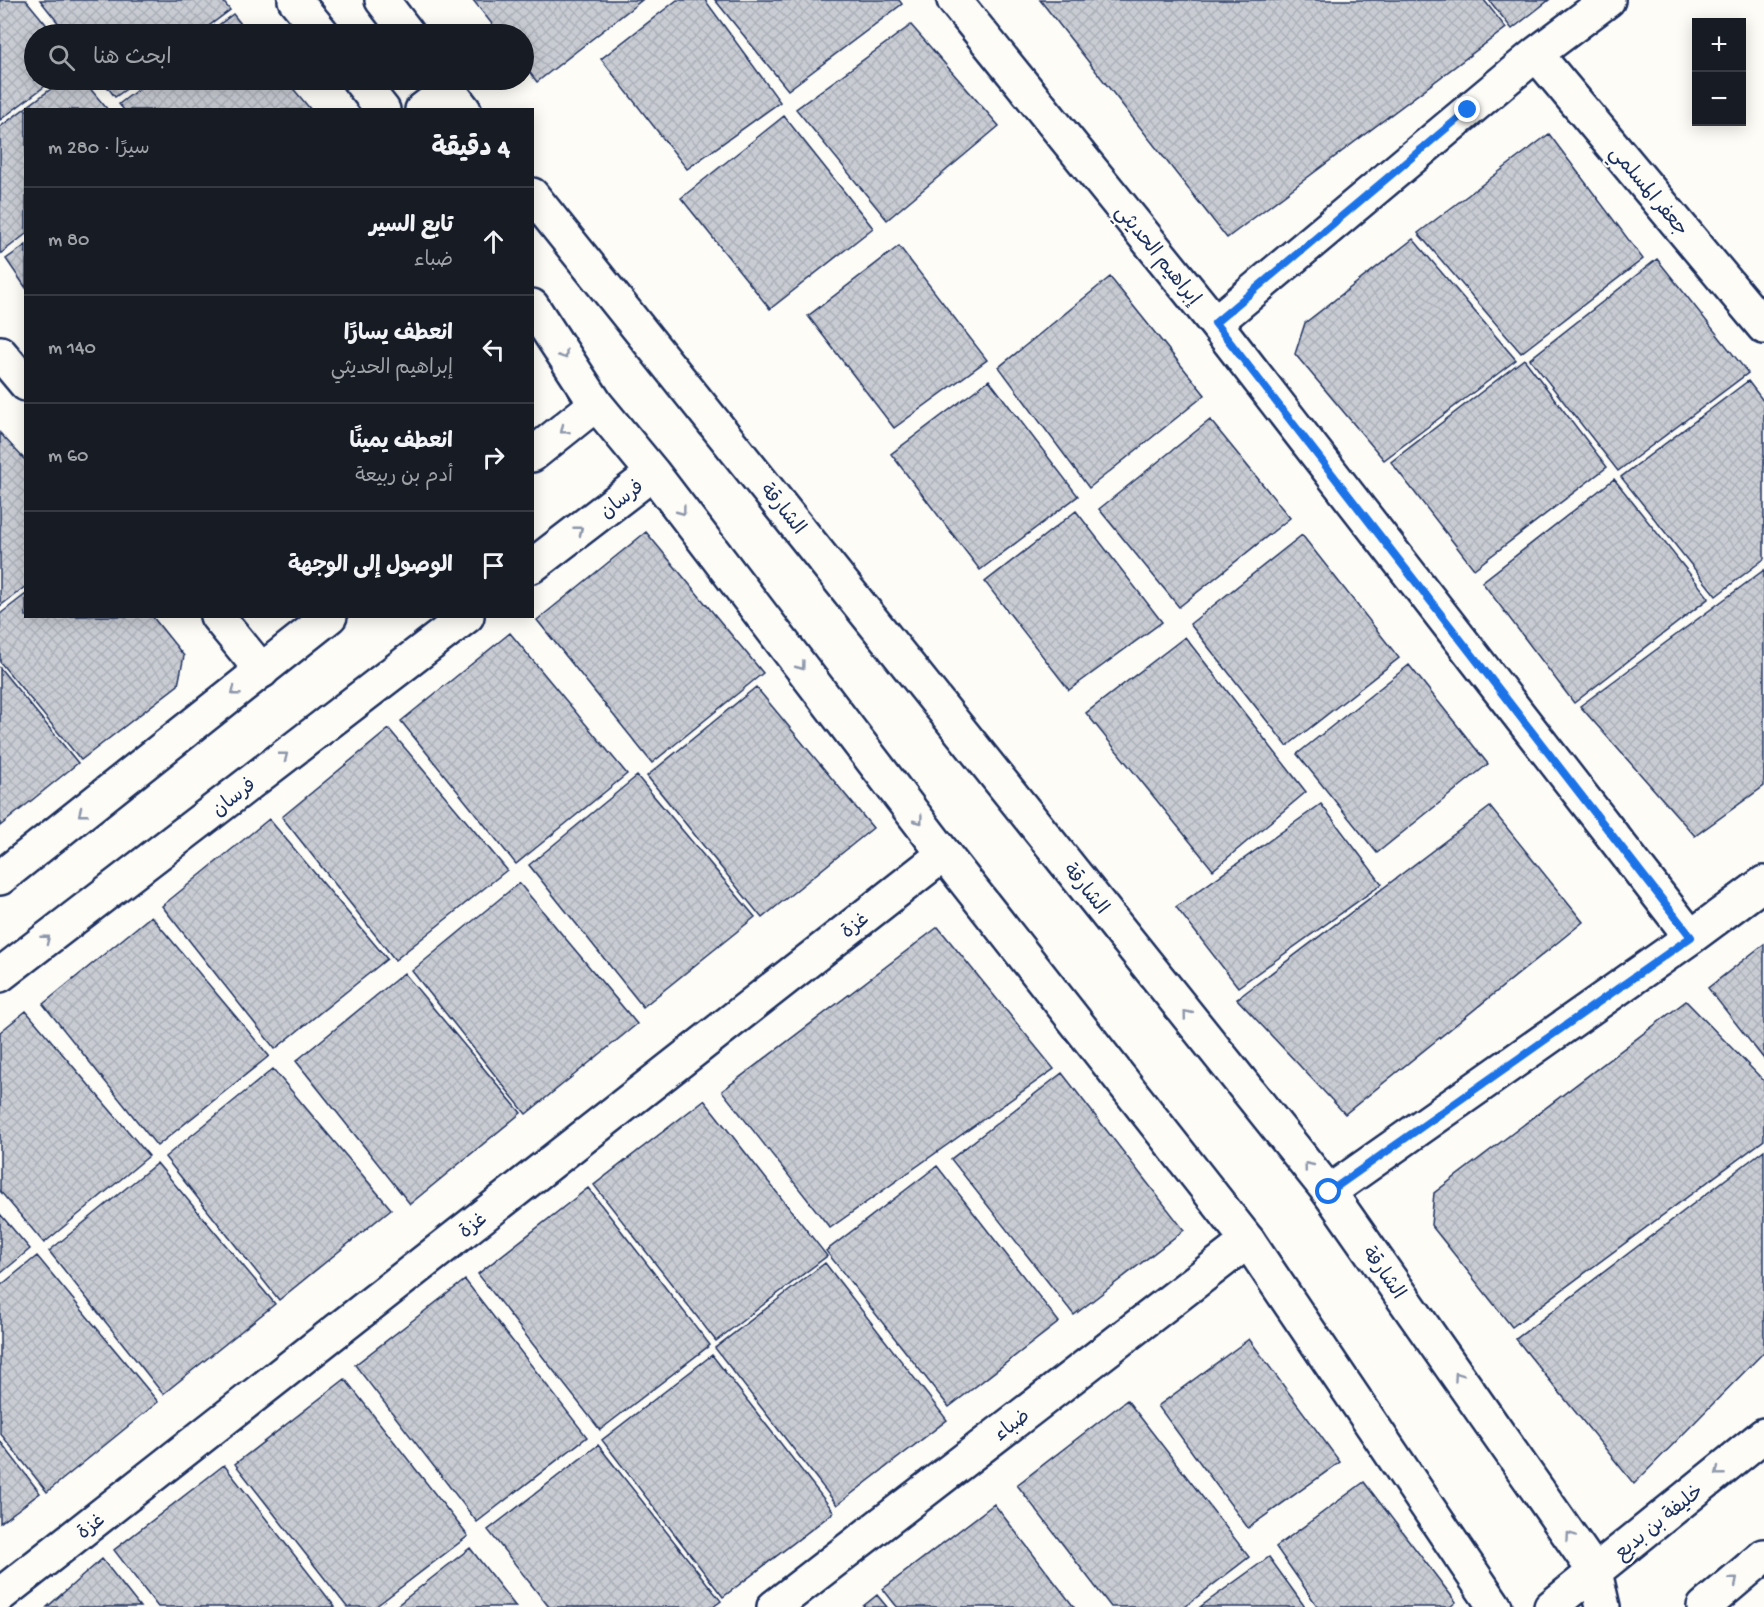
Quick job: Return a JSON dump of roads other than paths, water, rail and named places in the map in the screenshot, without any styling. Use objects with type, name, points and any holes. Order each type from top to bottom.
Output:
[{"type":"street","points":[[296,0],[315,24]]},
{"type":"street","points":[[382,0],[400,24]]},
{"type":"street","name":"إبراهيم الحديثي","points":[[954,0],[1215,323],[1691,937]]},
{"type":"street","points":[[1215,323],[1536,54],[1608,0]]},
{"type":"street","name":"جعفر المسلمي","points":[[1536,54],[1764,327]]},
{"type":"street","points":[[367,90],[380,108]]},
{"type":"street","points":[[425,108],[451,93]]},
{"type":"street","name":"الشارقة","points":[[534,198],[1329,1192],[1595,1572],[1603,1607]]},
{"type":"street","points":[[534,309],[596,404],[653,473],[944,854],[1248,1241],[1495,1607]]},
{"type":"street","points":[[1,356],[24,382]]},
{"type":"street","points":[[534,453],[596,404]]},
{"type":"street","name":"فرسان","points":[[534,564],[653,473]]},
{"type":"street","points":[[219,618],[262,671]]},
{"type":"street","points":[[0,878],[328,618]]},
{"type":"street","name":"فرسان","points":[[0,975],[464,618]]},
{"type":"street","name":"غزة","points":[[0,1595],[944,854]]},
{"type":"street","points":[[1329,1192],[1764,883]]},
{"type":"street","name":"ضباء","points":[[774,1607],[1248,1241]]},
{"type":"street","name":"خليفة بن بديع","points":[[1551,1607],[1764,1435]]},
{"type":"street","points":[[1704,1607],[1764,1556]]}]
